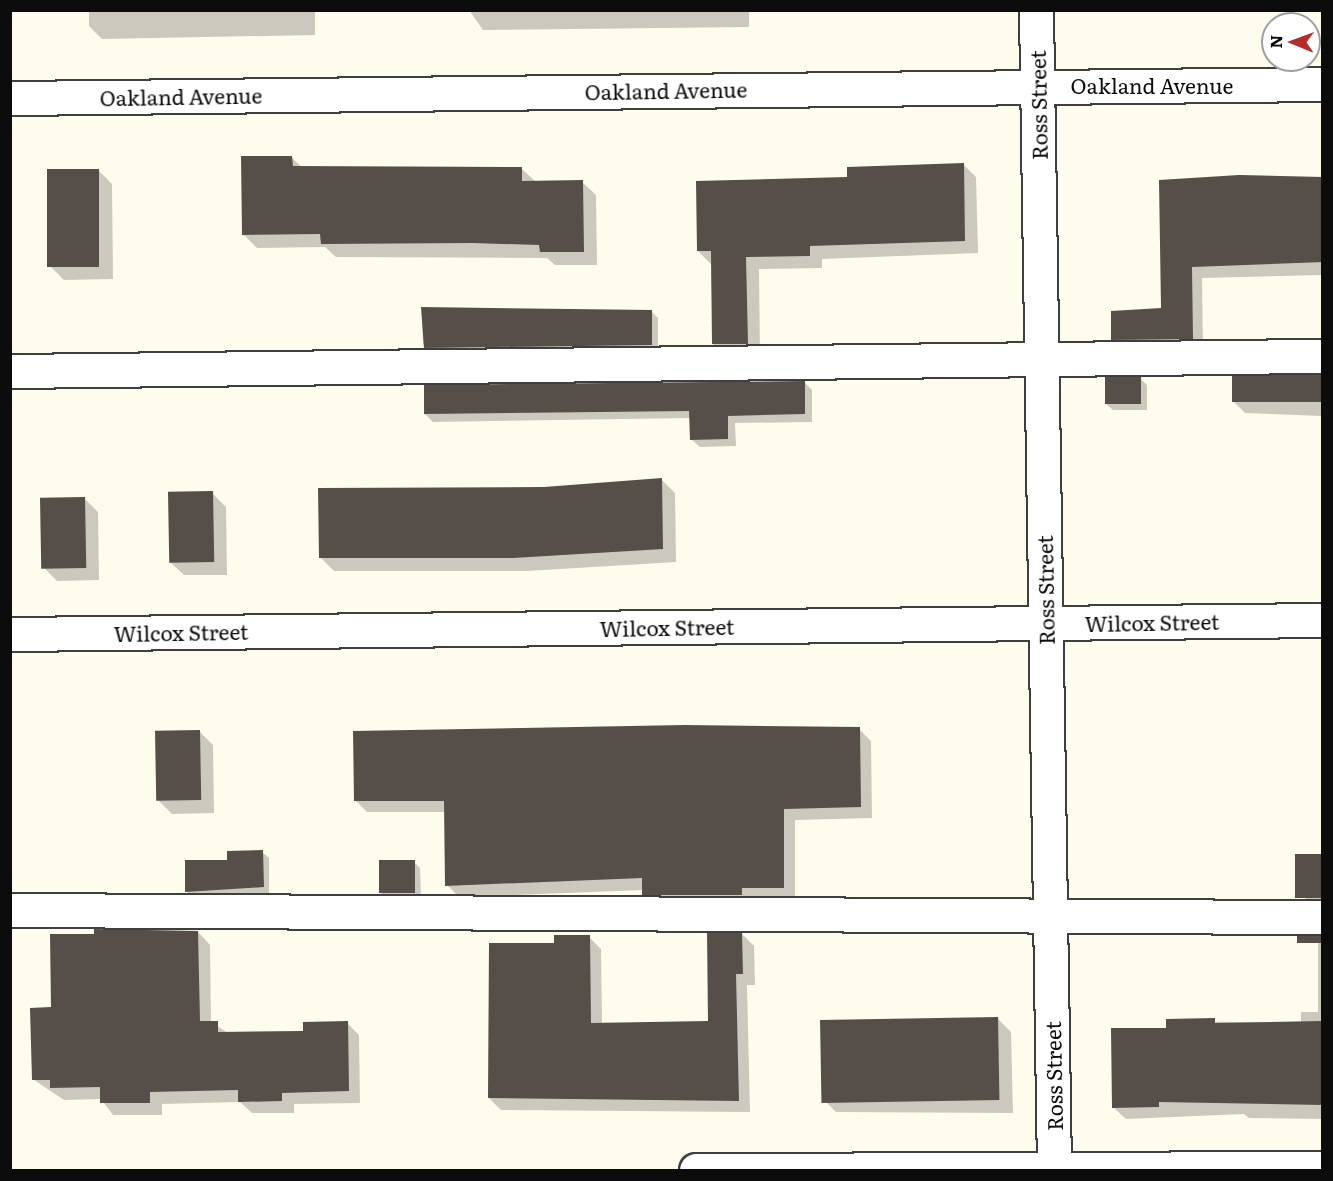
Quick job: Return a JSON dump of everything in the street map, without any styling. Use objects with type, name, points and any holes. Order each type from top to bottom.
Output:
[{"type":"street","name":"Ross Street","points":[[1036,10],[1054,1169]]},
{"type":"street","name":"Oakland Avenue","points":[[10,98],[1037,85],[1323,84]]},
{"type":"street","points":[[10,371],[1041,357],[1323,356]]},
{"type":"street","name":"Wilcox Street","points":[[10,634],[1323,620]]},
{"type":"street","points":[[10,910],[1050,918],[1323,917]]},
{"type":"street","points":[[696,1170],[1323,1168]]},
{"type":"building","points":[[241,156],[292,156],[293,166],[522,167],[522,181],[583,180],[584,252],[540,252],[539,245],[321,244],[320,234],[242,235]]},
{"type":"building","points":[[964,163],[965,241],[810,246],[810,256],[746,257],[748,344],[712,344],[711,251],[697,251],[696,181],[847,177],[847,167]]},
{"type":"building","points":[[47,169],[99,169],[99,267],[47,267]]},
{"type":"building","points":[[1239,175],[1323,177],[1323,262],[1192,267],[1193,339],[1111,340],[1111,311],[1161,308],[1159,180]]},
{"type":"building","points":[[421,307],[652,310],[652,345],[424,348]]},
{"type":"building","points":[[1232,375],[1322,375],[1322,402],[1232,402]]},
{"type":"building","points":[[1105,377],[1141,377],[1141,404],[1105,404]]},
{"type":"building","points":[[805,381],[805,414],[728,416],[728,439],[690,440],[689,411],[424,414],[424,385]]},
{"type":"building","points":[[662,478],[663,549],[513,558],[319,558],[318,488],[544,487]]},
{"type":"building","points":[[213,491],[214,562],[169,563],[168,492]]},
{"type":"building","points":[[85,497],[86,568],[41,569],[40,498]]},
{"type":"building","points":[[685,725],[860,727],[861,807],[784,809],[784,888],[742,888],[742,895],[642,895],[642,878],[445,886],[444,801],[354,801],[353,731]]},
{"type":"building","points":[[200,730],[201,800],[156,801],[155,731]]},
{"type":"building","points":[[263,850],[264,887],[185,892],[185,860],[227,860],[227,851]]},
{"type":"building","points":[[1295,854],[1322,854],[1322,898],[1295,898]]},
{"type":"building","points":[[379,860],[415,860],[415,893],[379,893]]},
{"type":"building","points":[[94,929],[198,931],[200,1021],[218,1021],[218,1032],[303,1031],[303,1022],[348,1021],[349,1091],[282,1093],[282,1101],[238,1102],[238,1090],[150,1092],[150,1103],[100,1103],[100,1087],[50,1088],[50,1080],[32,1080],[30,1008],[51,1007],[50,934],[94,934]]},
{"type":"building","points":[[707,932],[742,933],[743,974],[736,974],[739,1101],[488,1098],[489,943],[554,943],[554,935],[590,935],[591,1023],[708,1021]]},
{"type":"building","points":[[1297,936],[1322,936],[1322,943],[1297,943]]},
{"type":"building","points":[[998,1017],[999,1100],[821,1103],[820,1020]]},
{"type":"building","points":[[1215,1018],[1215,1023],[1323,1021],[1323,1105],[1159,1102],[1159,1107],[1112,1108],[1111,1028],[1166,1028],[1166,1019]]}]
